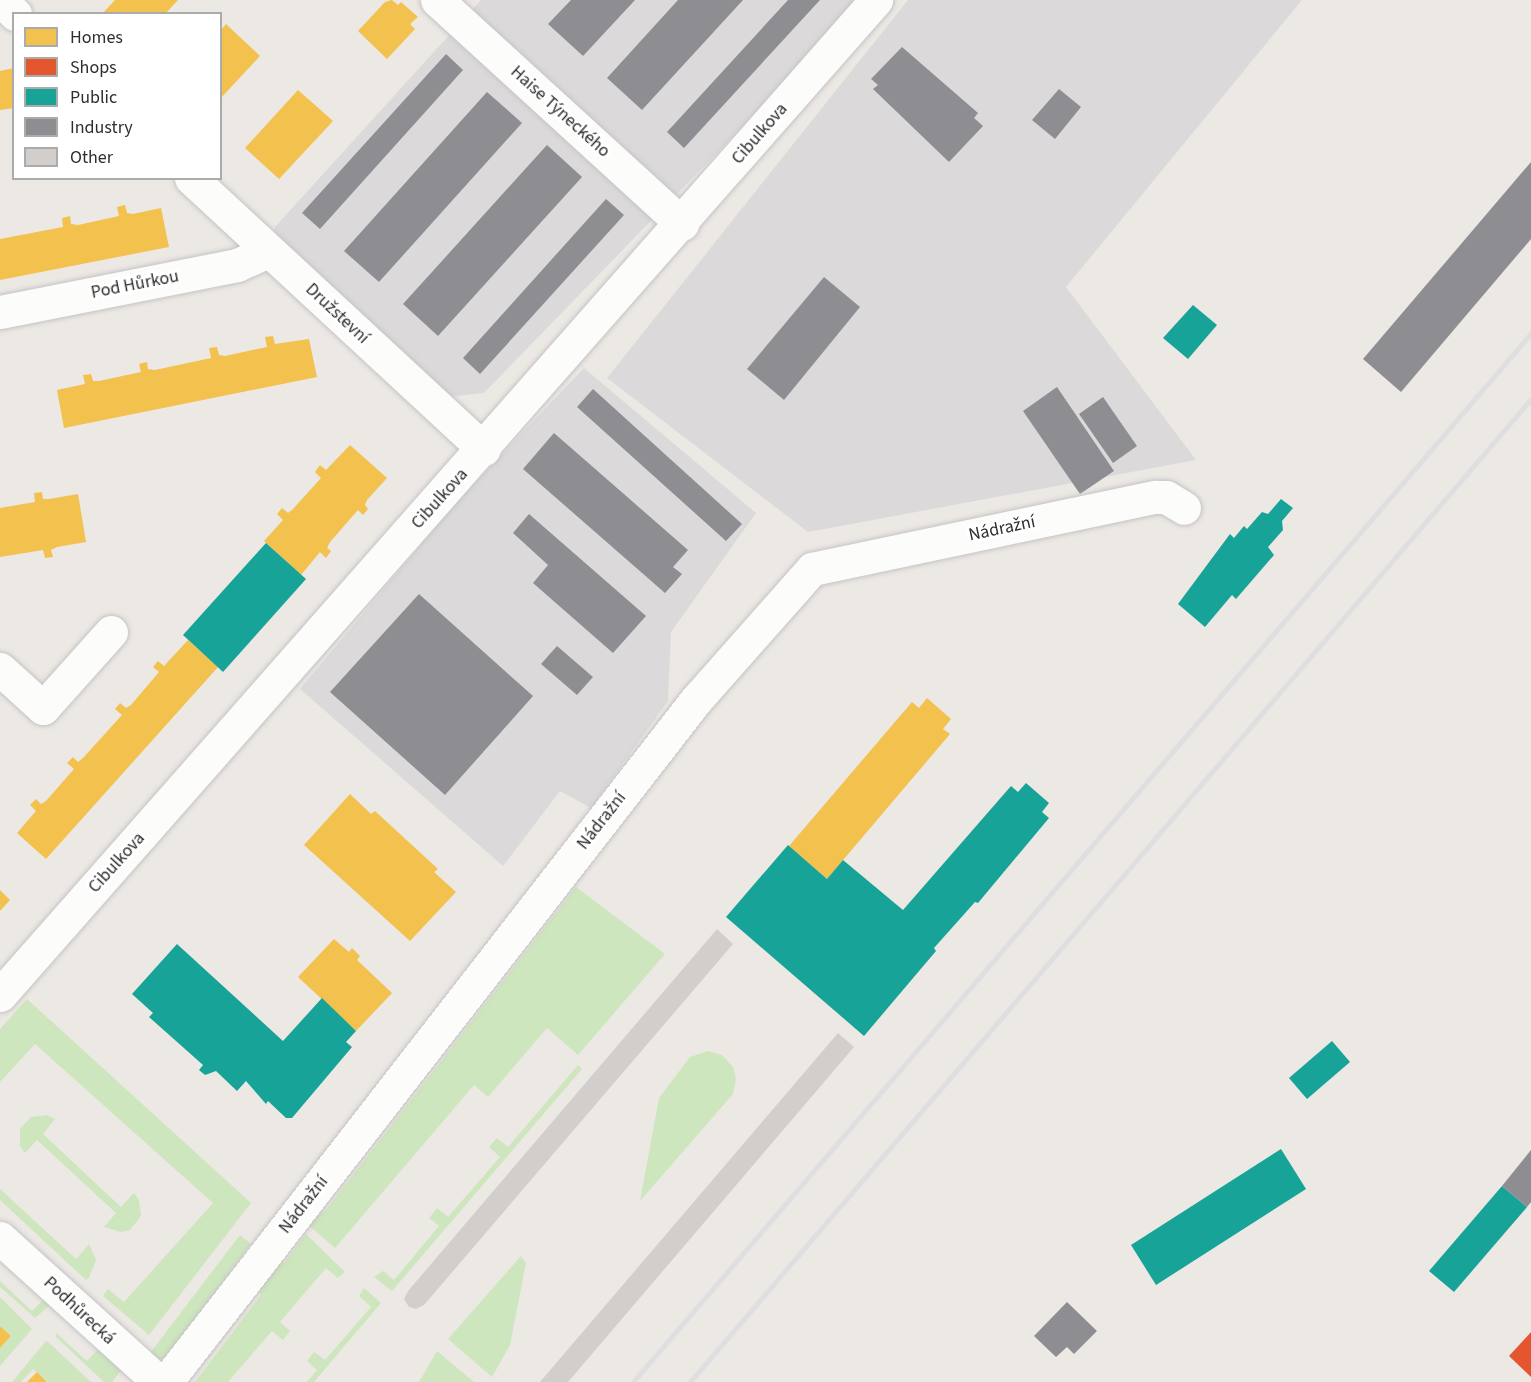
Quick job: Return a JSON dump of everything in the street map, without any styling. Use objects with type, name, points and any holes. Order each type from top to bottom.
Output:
[{"type":"street","points":[[1,0],[13,12]]},
{"type":"street","name":"Haise Týneckého","points":[[437,0],[682,224]]},
{"type":"street","name":"Cibulkova","points":[[0,995],[484,449],[876,0]]},
{"type":"street","name":"Družstevní","points":[[193,180],[484,449]]},
{"type":"street","name":"Pod Hůrkou","points":[[0,312],[237,265],[268,251]]},
{"type":"street","name":"Nádražní","points":[[166,1382],[696,700],[812,569],[1155,497],[1166,497],[1184,508]]},
{"type":"street","points":[[0,669],[43,708],[111,632]]},
{"type":"street","name":"Podhůrecká","points":[[0,1238],[159,1382]]},
{"type":"shaded area","points":[[481,0],[865,0],[484,393],[429,399],[268,251],[275,227]]},
{"type":"shaded area","points":[[908,0],[1302,0],[1066,287],[1196,460],[808,532],[607,378]]},
{"type":"shaded area","points":[[584,368],[756,513],[671,632],[668,701],[591,808],[560,791],[503,866],[300,689],[460,498]]},
{"type":"green space","points":[[576,887],[665,954],[578,1055],[547,1028],[488,1097],[474,1085],[335,1248],[306,1223],[326,1210]]},
{"type":"green space","points":[[27,999],[251,1203],[149,1335],[103,1296],[108,1289],[124,1302],[213,1203],[35,1044],[0,1082],[0,1029]]},
{"type":"green space","points":[[708,1051],[722,1055],[733,1067],[736,1079],[733,1094],[640,1201],[659,1098],[690,1057]]},
{"type":"green space","points":[[578,1065],[582,1069],[392,1291],[374,1277],[383,1271],[394,1280],[439,1226],[429,1218],[437,1208],[448,1217],[500,1157],[489,1147],[497,1138],[508,1147]]},
{"type":"green space","points":[[47,1115],[55,1119],[43,1134],[121,1207],[134,1193],[139,1200],[141,1216],[130,1230],[121,1232],[104,1227],[116,1213],[37,1140],[25,1153],[20,1146],[20,1129],[31,1117]]},
{"type":"green space","points":[[0,1189],[76,1259],[89,1244],[96,1260],[89,1278],[86,1280],[0,1200]]},
{"type":"green space","points":[[306,1234],[345,1272],[338,1278],[326,1268],[280,1322],[290,1331],[283,1340],[272,1331],[228,1382],[195,1382],[261,1295],[257,1287],[278,1259],[284,1263]]},
{"type":"green space","points":[[240,1235],[251,1244],[194,1321],[164,1359],[147,1357]]},
{"type":"green space","points":[[521,1256],[526,1263],[510,1345],[492,1377],[448,1339]]},
{"type":"green space","points":[[0,1281],[32,1311],[46,1297],[52,1303],[35,1318],[0,1287]]},
{"type":"green space","points":[[364,1288],[381,1303],[314,1382],[307,1382],[317,1370],[307,1361],[314,1352],[325,1360],[371,1307],[359,1296]]},
{"type":"green space","points":[[0,1297],[32,1329],[0,1366],[0,1348],[11,1336],[0,1326]]},
{"type":"green space","points":[[56,1333],[87,1361],[100,1347],[123,1368],[112,1382],[104,1382],[56,1337]]},
{"type":"green space","points":[[46,1341],[91,1382],[48,1382],[33,1369],[21,1382],[12,1382]]},
{"type":"green space","points":[[437,1351],[474,1382],[419,1382]]},
{"type":"building: Homes","points":[[115,0],[178,0],[167,12],[104,12]]},
{"type":"building: Homes","points":[[392,0],[398,5],[401,2],[418,17],[410,24],[415,29],[387,59],[358,31],[385,2]]},
{"type":"building: Homes","points":[[226,24],[260,56],[222,97],[222,29]]},
{"type":"building: Homes","points":[[12,68],[12,108],[0,110],[0,71]]},
{"type":"building: Homes","points":[[298,90],[333,121],[279,179],[245,148]]},
{"type":"building: Homes","points":[[125,205],[127,213],[133,214],[161,208],[169,247],[0,280],[0,239],[63,227],[62,218],[70,216],[71,224],[78,225],[119,216],[117,207]]},
{"type":"building: Homes","points":[[273,336],[275,344],[309,339],[317,377],[64,428],[57,390],[85,384],[83,375],[91,374],[93,381],[99,381],[141,372],[139,364],[147,362],[148,369],[155,370],[211,358],[209,348],[217,347],[219,355],[225,356],[267,347],[265,337]]},
{"type":"building: Homes","points":[[350,445],[387,478],[367,500],[365,505],[368,509],[363,515],[358,510],[330,542],[327,548],[331,551],[326,558],[320,552],[301,575],[264,541],[283,520],[277,514],[282,508],[288,513],[321,478],[315,472],[320,465],[326,470]]},
{"type":"building: Homes","points":[[42,492],[43,499],[78,494],[86,542],[57,547],[51,550],[53,557],[45,558],[43,550],[0,557],[0,508],[35,502],[34,493]]},
{"type":"building: Homes","points":[[188,640],[218,667],[46,859],[17,833],[36,811],[30,805],[36,799],[41,804],[46,801],[74,769],[67,763],[73,757],[78,762],[83,758],[122,715],[115,709],[120,703],[126,708],[131,705],[159,672],[153,667],[158,661],[164,666]]},
{"type":"building: Homes","points":[[927,698],[951,719],[943,729],[950,734],[827,879],[789,846],[912,702],[919,708]]},
{"type":"building: Homes","points":[[350,794],[371,814],[375,811],[438,869],[434,872],[456,892],[410,941],[304,845]]},
{"type":"building: Homes","points":[[0,890],[10,900],[0,911]]},
{"type":"building: Homes","points":[[334,939],[349,952],[352,948],[360,956],[357,960],[392,993],[356,1031],[298,977]]},
{"type":"building: Homes","points":[[0,1326],[11,1336],[0,1348]]},
{"type":"building: Homes","points":[[37,1372],[47,1382],[27,1382]]},
{"type":"building: Shops","points":[[1531,1332],[1531,1377],[1509,1356]]},
{"type":"building: Public","points":[[1193,305],[1217,325],[1188,359],[1163,338]]},
{"type":"building: Public","points":[[1281,499],[1293,508],[1282,521],[1283,530],[1268,547],[1274,555],[1236,599],[1232,595],[1205,627],[1178,604],[1230,534],[1234,538],[1244,526],[1247,529],[1262,512],[1268,514]]},
{"type":"building: Public","points":[[266,543],[306,579],[223,672],[183,635]]},
{"type":"building: Public","points":[[1026,783],[1049,803],[1042,812],[1049,818],[978,903],[975,902],[934,948],[936,951],[864,1036],[726,917],[788,845],[827,879],[843,860],[903,910],[1011,786],[1018,792]]},
{"type":"building: Public","points":[[177,944],[283,1041],[322,998],[356,1031],[346,1042],[352,1047],[292,1118],[286,1118],[268,1101],[266,1104],[246,1081],[237,1091],[216,1071],[205,1075],[199,1070],[203,1065],[149,1017],[153,1013],[132,994]]},
{"type":"building: Public","points":[[1332,1041],[1350,1062],[1307,1099],[1289,1078]]},
{"type":"building: Public","points":[[1281,1149],[1306,1189],[1156,1285],[1131,1245]]},
{"type":"building: Public","points":[[1502,1186],[1527,1207],[1454,1292],[1429,1271]]},
{"type":"building: Industry","points":[[571,0],[635,0],[583,56],[548,24]]},
{"type":"building: Industry","points":[[678,0],[743,0],[642,110],[607,78]]},
{"type":"building: Industry","points":[[788,0],[820,0],[684,148],[667,132]]},
{"type":"building: Industry","points":[[902,47],[978,113],[974,118],[983,126],[949,162],[873,89],[878,85],[871,79]]},
{"type":"building: Industry","points":[[446,54],[463,70],[320,229],[302,213]]},
{"type":"building: Industry","points":[[1059,89],[1081,107],[1055,139],[1032,120]]},
{"type":"building: Industry","points":[[487,92],[522,123],[379,282],[344,251]]},
{"type":"building: Industry","points":[[547,145],[582,177],[438,336],[403,304]]},
{"type":"building: Industry","points":[[1531,162],[1531,239],[1401,392],[1363,359]]},
{"type":"building: Industry","points":[[606,199],[624,215],[480,374],[463,358]]},
{"type":"building: Industry","points":[[824,277],[860,307],[784,400],[747,369]]},
{"type":"building: Industry","points":[[1057,387],[1114,471],[1080,494],[1023,411]]},
{"type":"building: Industry","points":[[593,389],[742,524],[726,541],[577,407]]},
{"type":"building: Industry","points":[[1103,397],[1137,446],[1113,463],[1079,414]]},
{"type":"building: Industry","points":[[554,433],[688,550],[673,567],[682,574],[665,593],[523,469]]},
{"type":"building: Industry","points":[[529,514],[646,616],[613,653],[533,583],[548,565],[513,533]]},
{"type":"building: Industry","points":[[419,594],[533,696],[445,795],[330,692]]},
{"type":"building: Industry","points":[[557,646],[593,677],[577,695],[541,664]]},
{"type":"building: Industry","points":[[1531,1150],[1531,1202],[1527,1207],[1502,1186]]},
{"type":"building: Industry","points":[[1067,1302],[1097,1331],[1074,1354],[1067,1347],[1056,1357],[1034,1336]]},
{"type":"building: Other","points":[[717,929],[733,944],[424,1305],[416,1309],[409,1307],[404,1299],[408,1291]]},
{"type":"building: Other","points":[[838,1033],[854,1047],[568,1382],[540,1382]]},
{"type":"railway","points":[[633,1382],[1531,333]]},
{"type":"railway","points":[[690,1382],[1531,399]]}]
